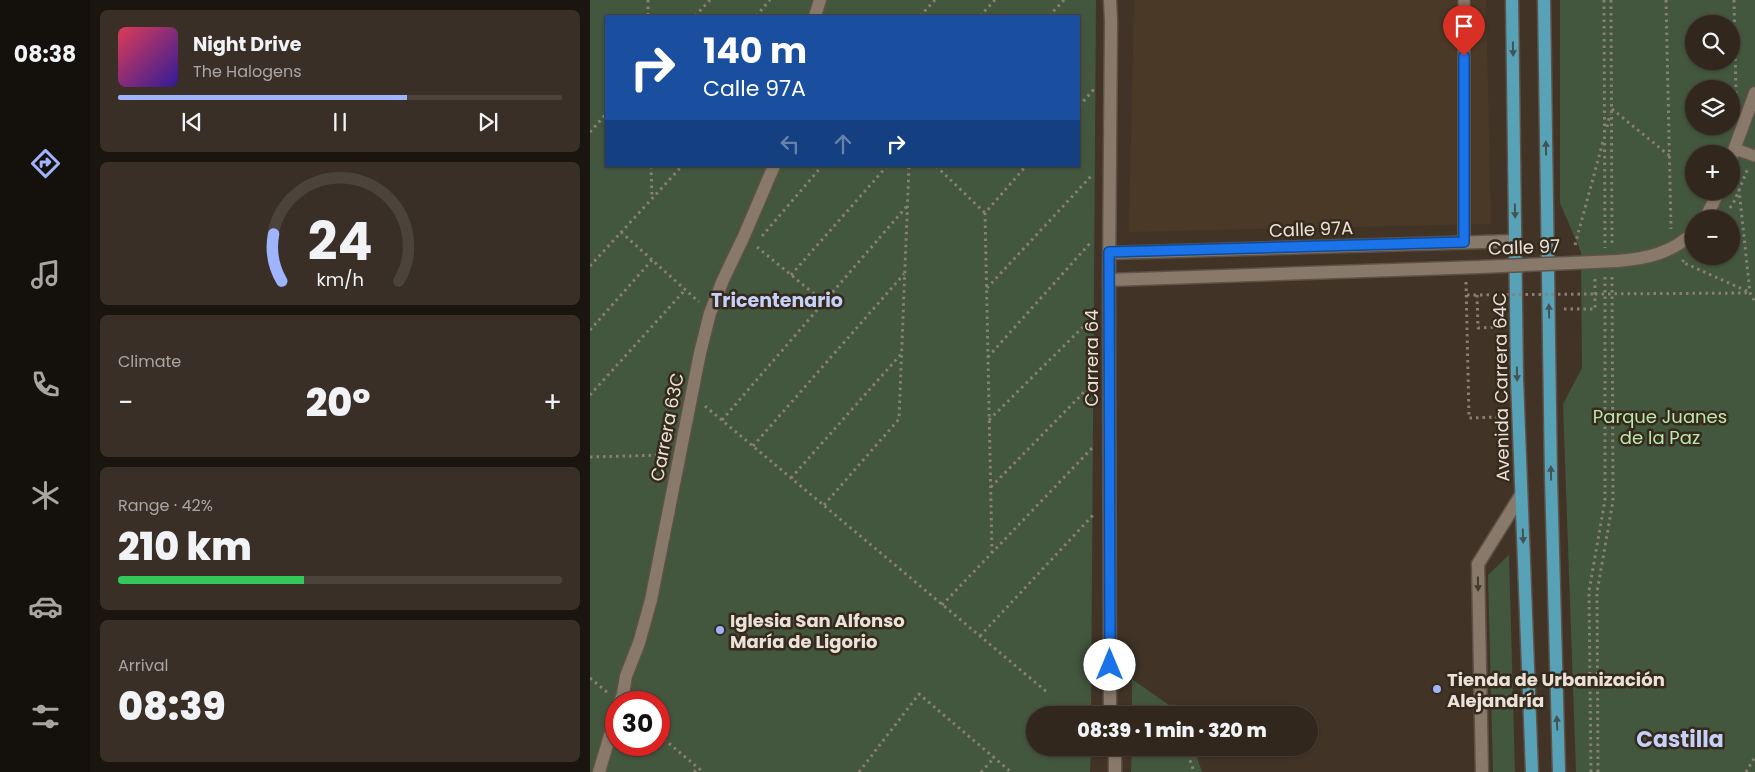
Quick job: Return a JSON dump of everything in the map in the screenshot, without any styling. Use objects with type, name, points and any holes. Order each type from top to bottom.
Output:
[{"type":"main road","name":"Avenida Carrera 64C","points":[[1512,0],[1517,379],[1532,772]]},
{"type":"main road","points":[[1544,0],[1551,477],[1559,772]]},
{"type":"street","points":[[815,15],[820,0]]},
{"type":"street","name":"Carrera 64","points":[[1110,0],[1110,706]]},
{"type":"street","points":[[1736,145],[1755,93]]},
{"type":"street","name":"Carrera 63C","points":[[624,691],[626,676],[639,643],[651,600],[700,352],[710,313],[774,167]]},
{"type":"street","name":"Calle 97A","points":[[1109,252],[1515,240]]},
{"type":"street","name":"Calle 97","points":[[1109,280],[1466,267],[1614,258],[1634,260],[1661,254],[1676,247],[1685,240]]},
{"type":"street","points":[[1482,772],[1478,564],[1521,495]]},
{"type":"street","points":[[599,772],[605,752]]},
{"type":"street","points":[[1115,772],[1116,756]]},
{"type":"lane","points":[[1464,0],[1464,242]]},
{"type":"lane","points":[[1740,154],[1754,156]]},
{"type":"path","points":[[648,0],[648,15]]},
{"type":"path","points":[[696,15],[710,0]]},
{"type":"path","points":[[757,15],[770,0]]},
{"type":"path","points":[[921,15],[935,0]]},
{"type":"path","points":[[981,15],[995,0]]},
{"type":"path","points":[[1050,15],[1064,0]]},
{"type":"path","points":[[1611,0],[1614,258]]},
{"type":"path","points":[[1666,0],[1671,230]]},
{"type":"path","points":[[1734,0],[1736,80]]},
{"type":"path","points":[[1612,109],[1670,157]]},
{"type":"path","points":[[1575,245],[1612,109]]},
{"type":"path","points":[[590,132],[605,115]]},
{"type":"path","points":[[986,288],[1110,156]]},
{"type":"path","points":[[1740,187],[1754,156]]},
{"type":"path","points":[[651,167],[652,199]]},
{"type":"path","points":[[590,266],[681,167]]},
{"type":"path","points":[[755,245],[821,167]]},
{"type":"path","points":[[791,275],[886,167]]},
{"type":"path","points":[[824,505],[899,420],[909,167]]},
{"type":"path","points":[[937,167],[985,213]]},
{"type":"path","points":[[992,553],[985,213],[1025,167]]},
{"type":"path","points":[[1740,198],[1750,293],[1755,302]]},
{"type":"path","points":[[722,420],[907,206]]},
{"type":"path","points":[[987,357],[1109,222]]},
{"type":"path","points":[[621,232],[710,313]]},
{"type":"path","points":[[744,236],[824,302]]},
{"type":"path","points":[[590,330],[652,260]]},
{"type":"path","points":[[1689,265],[1750,293]]},
{"type":"path","points":[[1466,267],[1469,418],[1500,417]]},
{"type":"path","points":[[753,446],[905,273]]},
{"type":"path","points":[[1598,772],[1597,592],[1613,501],[1612,274]]},
{"type":"path","points":[[1548,310],[1595,309],[1595,277],[1585,278]]},
{"type":"path","points":[[590,395],[685,290]]},
{"type":"path","points":[[1467,295],[1750,293]]},
{"type":"path","points":[[1477,295],[1478,328],[1498,327]]},
{"type":"path","points":[[989,420],[1109,301]]},
{"type":"path","points":[[791,478],[902,353]]},
{"type":"path","points":[[990,488],[1109,368]]},
{"type":"path","points":[[692,395],[1048,693]]},
{"type":"path","points":[[942,604],[1109,431]]},
{"type":"path","points":[[590,457],[680,455]]},
{"type":"path","points":[[980,636],[1109,498]]},
{"type":"path","points":[[1591,772],[1590,591],[1605,500]]},
{"type":"path","points":[[590,678],[606,691]]},
{"type":"path","points":[[859,772],[919,694],[1011,772]]},
{"type":"path","points":[[670,744],[703,772]]},
{"type":"path","points":[[1189,756],[1194,772]]},
{"type":"path","points":[[1746,772],[1755,756]]},
{"type":"path","points":[[981,772],[994,758]]},
{"type":"path","points":[[694,772],[698,768]]},
{"type":"shaded area","points":[[1134,0],[1486,0],[1491,224],[1129,232]]},
{"type":"green space","points":[[590,0],[1096,0],[1091,706],[1026,706],[1026,756],[1091,756],[1090,772],[590,772]]},
{"type":"green space","name":"Parque Juanes de la Paz","points":[[1560,0],[1755,0],[1755,772],[1576,772],[1563,404],[1582,368],[1581,252],[1560,203]]},
{"type":"green space","points":[[1509,555],[1515,772],[1493,772],[1488,575]]},
{"type":"green space","points":[[1132,679],[1170,706],[1132,706]]},
{"type":"green space","points":[[1132,756],[1197,756],[1202,772],[1131,772]]},
{"type":"place","name":"Iglesia San Alfonso María de Ligorio","points":[[720,630]]},
{"type":"place","name":"Tienda de Urbanización Alejandría","points":[[1437,689]]},
{"type":"district","name":"Tricentenario","points":[[777,300]]},
{"type":"district","name":"Castilla","points":[[1680,739]]},
{"type":"route","points":[[1110,665],[1109,252],[1464,242],[1464,56]]}]
